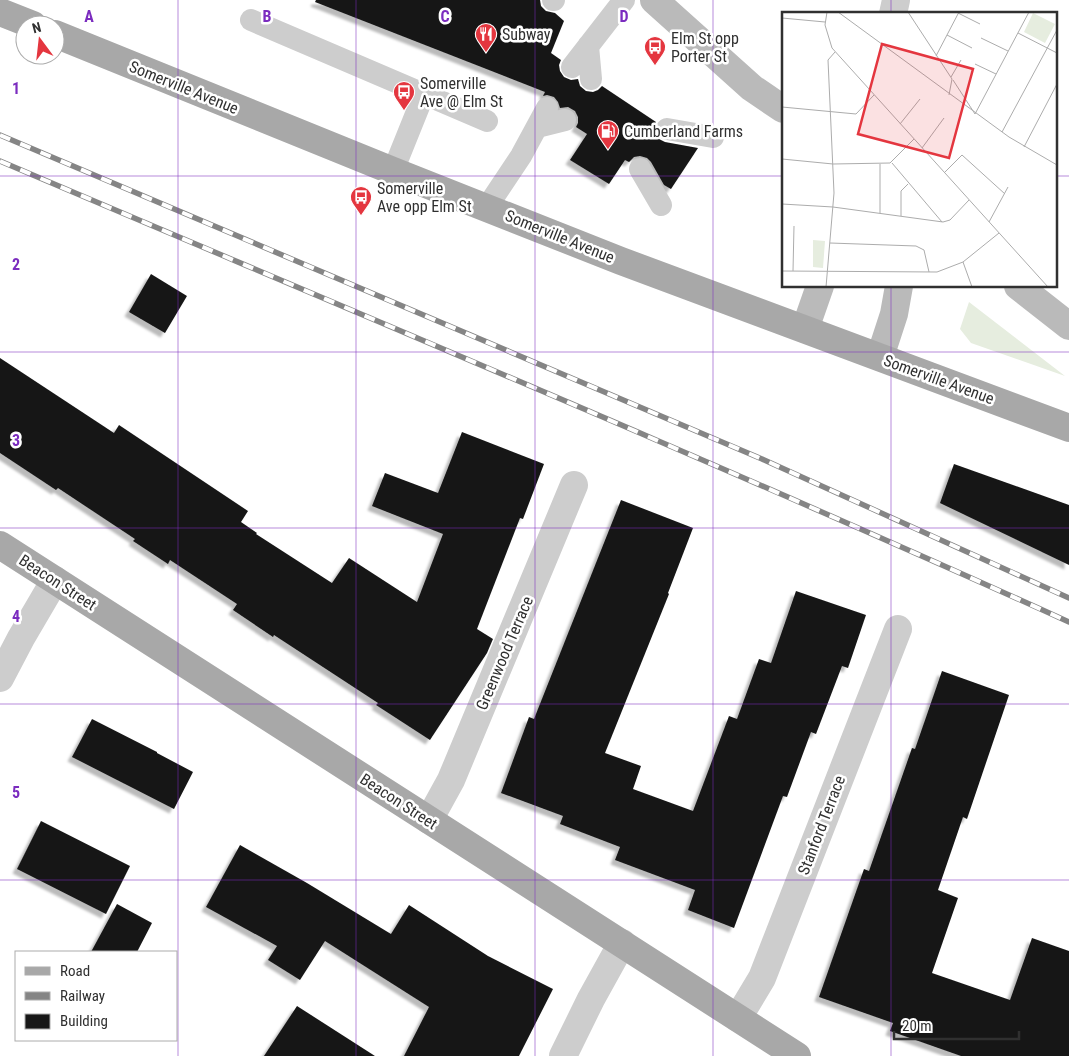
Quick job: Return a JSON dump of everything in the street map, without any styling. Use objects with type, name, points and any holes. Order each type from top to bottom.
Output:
[{"type":"main road","points":[[654,0],[752,88],[782,125]]},
{"type":"main road","points":[[0,12],[15,18]]},
{"type":"main road","name":"Somerville Avenue","points":[[65,38],[621,261],[1069,428]]},
{"type":"main road","points":[[752,88],[782,107]]},
{"type":"main road","points":[[805,329],[819,288]]},
{"type":"main road","points":[[880,357],[894,314],[898,288]]},
{"type":"main road","points":[[1021,288],[1069,326]]},
{"type":"main road","name":"Beacon Street","points":[[0,545],[798,1056]]},
{"type":"street","name":"Greenwood Terrace","points":[[430,820],[451,780],[574,484]]},
{"type":"street","points":[[0,678],[55,580]]},
{"type":"street","name":"Stanford Terrace","points":[[738,1018],[762,978],[898,629]]},
{"type":"street","points":[[562,1056],[622,943]]},
{"type":"lane","points":[[572,67],[624,0]]},
{"type":"lane","points":[[251,20],[487,121]]},
{"type":"lane","points":[[588,46],[591,79]]},
{"type":"lane","points":[[393,171],[424,94]]},
{"type":"lane","points":[[486,207],[521,156],[542,117],[565,120]]},
{"type":"lane","points":[[667,129],[713,137]]},
{"type":"lane","points":[[640,169],[660,205]]},
{"type":"shaded area","points":[[969,302],[1065,376],[971,343],[960,329]]},
{"type":"building","points":[[316,0],[540,0],[541,6],[546,11],[555,13],[564,21],[551,53],[561,60],[559,65],[560,71],[564,77],[571,80],[578,79],[580,86],[586,91],[593,92],[602,86],[656,122],[654,127],[655,133],[659,139],[665,142],[698,148],[671,189],[664,185],[651,162],[647,158],[640,156],[634,157],[629,162],[625,160],[609,184],[570,160],[587,134],[576,127],[578,117],[575,111],[568,107],[560,108],[554,97],[543,96],[545,92],[315,2]]},
{"type":"building","points":[[151,274],[187,296],[165,333],[129,312]]},
{"type":"building","points":[[0,358],[114,433],[119,425],[248,511],[241,522],[256,534],[332,583],[349,558],[417,602],[443,534],[372,506],[385,473],[438,493],[462,432],[544,464],[523,519],[520,518],[477,629],[493,639],[487,653],[430,740],[376,705],[378,703],[233,610],[237,604],[170,560],[168,564],[133,541],[135,539],[58,488],[56,490],[0,453]]},
{"type":"building","points":[[954,464],[1069,505],[1069,565],[940,503]]},
{"type":"building","points":[[621,500],[693,528],[669,594],[605,753],[641,766],[633,789],[693,811],[729,716],[737,719],[759,659],[771,663],[796,591],[866,615],[848,668],[842,666],[816,734],[811,732],[787,797],[783,796],[734,928],[688,910],[695,890],[615,860],[620,847],[560,824],[563,816],[501,793],[529,717],[534,719]]},
{"type":"building","points":[[942,671],[1009,695],[967,819],[963,817],[938,890],[958,898],[932,973],[1010,1000],[1032,938],[1069,951],[1069,1056],[961,1056],[890,1031],[893,1023],[819,997],[864,869],[869,871],[912,748],[915,749]]},
{"type":"building","points":[[92,719],[193,772],[174,809],[72,757]]},
{"type":"building","points":[[41,821],[130,866],[106,914],[17,869]]},
{"type":"building","points":[[240,845],[391,934],[409,905],[488,956],[553,989],[519,1056],[404,1056],[429,1007],[325,941],[300,980],[268,960],[277,946],[206,907]]},
{"type":"building","points":[[117,904],[152,923],[138,951],[92,951]]},
{"type":"building","points":[[297,1006],[375,1056],[264,1056]]},
{"type":"railway","points":[[0,135],[762,459],[1069,598]]},
{"type":"railway","points":[[0,161],[670,446],[1069,622]]},
{"type":"place","name":"Subway","points":[[486,53]]},
{"type":"place","name":"Elm St opp Porter St","points":[[655,66]]},
{"type":"place","name":"Somerville Ave @ Elm St","points":[[404,111]]},
{"type":"place","name":"Cumberland Farms","points":[[608,150]]},
{"type":"place","name":"Somerville Ave opp Elm St","points":[[361,216]]}]
